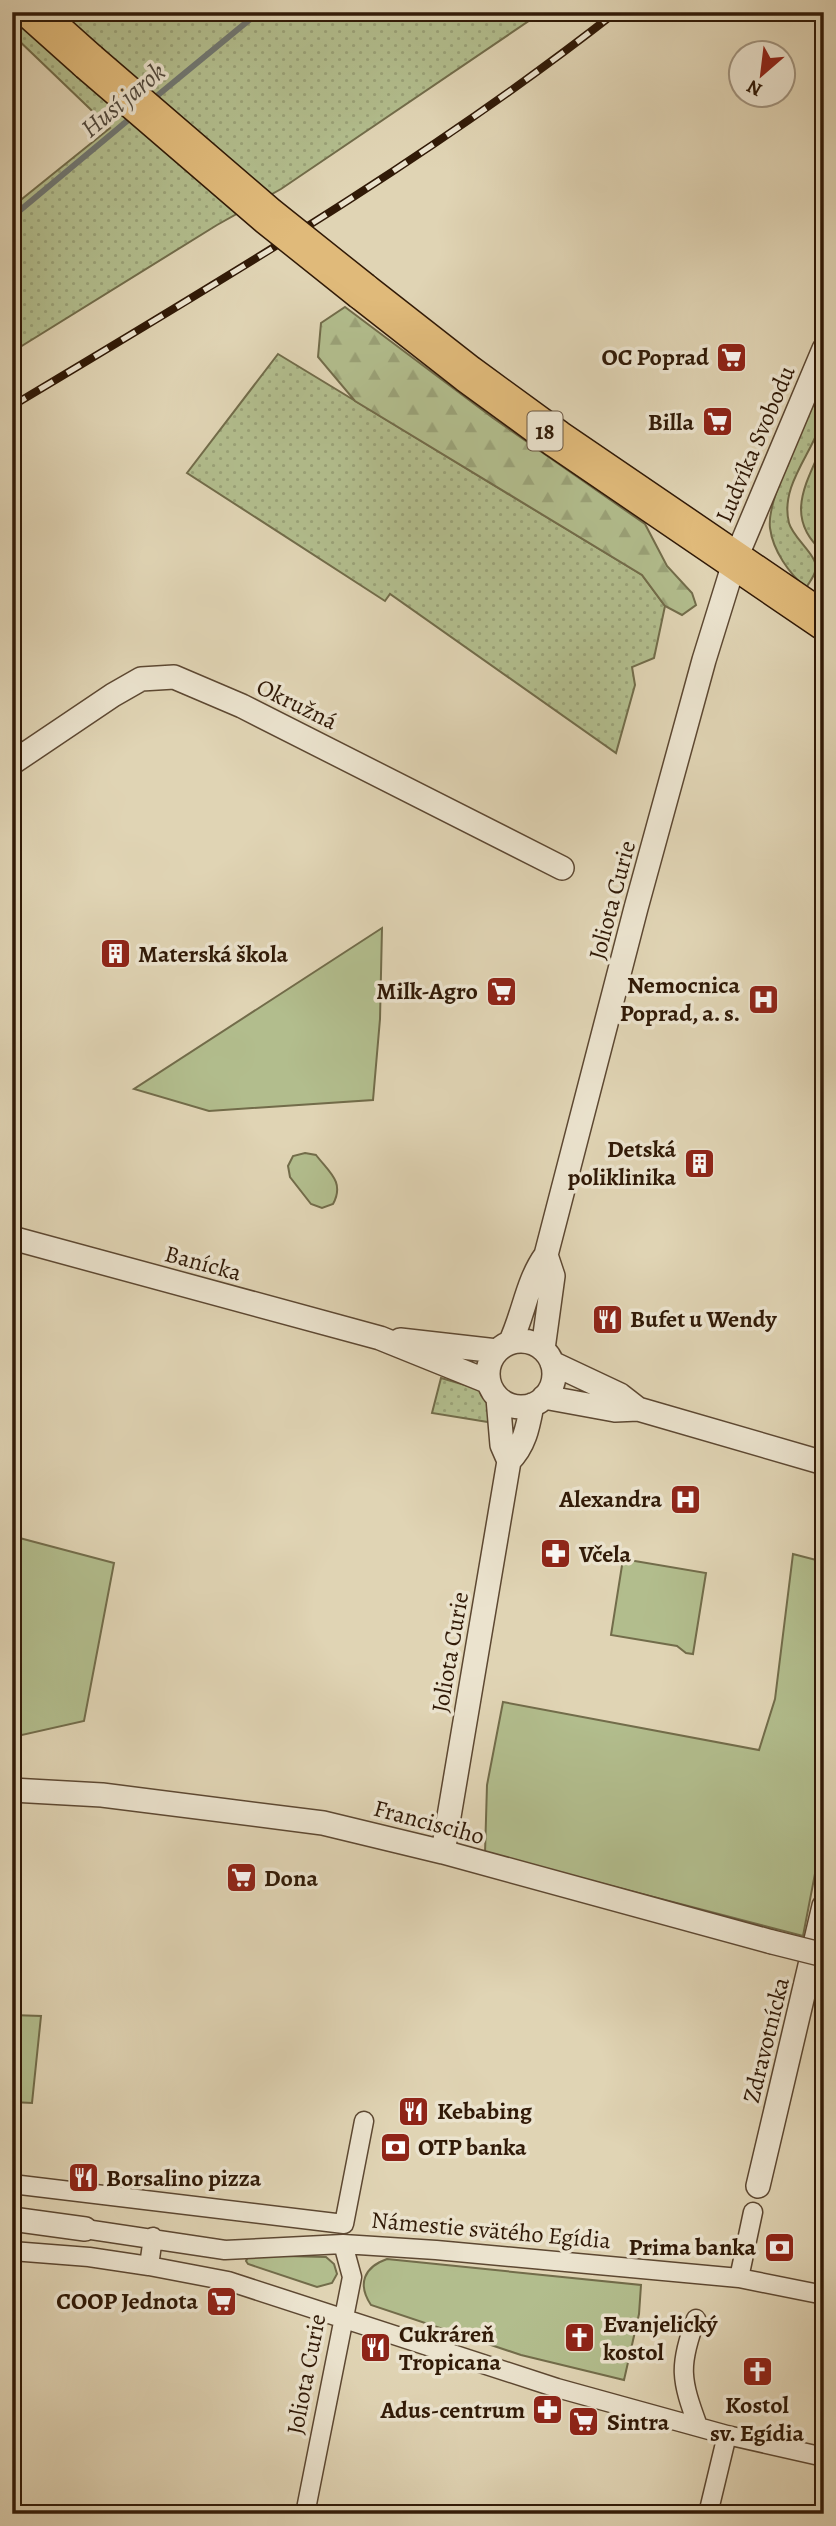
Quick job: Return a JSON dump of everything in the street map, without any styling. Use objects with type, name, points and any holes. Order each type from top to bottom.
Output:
[{"type":"main road","name":"18","points":[[33,12],[268,216],[362,291],[547,432],[824,621]]},
{"type":"street","name":"Ludvíka Svobodu","points":[[735,560],[824,349]]},
{"type":"street","name":"Joliota Curie","points":[[504,1347],[518,1327],[535,1271],[546,1255],[636,908],[704,660],[735,560]]},
{"type":"street","name":"Okružná","points":[[12,763],[141,678],[174,677],[254,712],[562,868]]},
{"type":"street","name":"Banícka","points":[[12,1238],[380,1338],[494,1390]]},
{"type":"street","name":"Joliota Curie","points":[[546,1255],[553,1276],[547,1356]]},
{"type":"street","name":"Banícka","points":[[380,1338],[504,1347]]},
{"type":"street","points":[[638,1409],[620,1395],[547,1356],[527,1342],[504,1347],[489,1364],[494,1390],[514,1406],[538,1401],[615,1410],[638,1409],[824,1463]]},
{"type":"street","points":[[538,1401],[553,1381],[547,1356]]},
{"type":"street","name":"Joliota Curie","points":[[443,1852],[509,1461],[502,1445],[494,1390]]},
{"type":"street","name":"Joliota Curie","points":[[509,1461],[519,1451],[538,1401]]},
{"type":"street","name":"Francisciho","points":[[12,1790],[102,1795],[323,1823],[443,1852],[824,1955]]},
{"type":"street","name":"Zdravotnícka","points":[[758,2186],[824,1906]]},
{"type":"street","points":[[12,2184],[344,2224],[364,2121]]},
{"type":"street","points":[[739,2278],[753,2212]]},
{"type":"street","name":"Námestie svätého Egídia","points":[[12,2219],[153,2237],[225,2250],[343,2244],[436,2250],[739,2278],[824,2295]]},
{"type":"street","points":[[149,2266],[153,2237]]},
{"type":"street","name":"Joliota Curie","points":[[305,2514],[352,2277],[343,2244]]},
{"type":"street","points":[[12,2252],[89,2257],[228,2281],[557,2388],[727,2435],[824,2457]]},
{"type":"street","points":[[696,2319],[684,2350],[684,2388],[698,2426]]},
{"type":"street","points":[[708,2514],[727,2435]]},
{"type":"green space","points":[[12,12],[542,12],[281,189],[217,225],[12,352],[12,207],[110,128],[12,34]]},
{"type":"green space","points":[[345,307],[493,418],[645,524],[667,566],[692,593],[696,605],[682,615],[665,606],[642,575],[355,401],[318,357],[321,323]]},
{"type":"green space","points":[[278,354],[642,575],[665,606],[654,658],[632,667],[635,685],[616,753],[390,594],[385,601],[187,473]]},
{"type":"green space","points":[[824,381],[824,414],[794,481],[787,509],[791,529],[816,564],[806,588],[778,553],[770,528],[771,514],[782,477]]},
{"type":"green space","points":[[823,444],[824,553],[811,540],[801,514],[805,487]]},
{"type":"green space","points":[[382,928],[380,1019],[373,1100],[209,1111],[134,1089]]},
{"type":"green space","points":[[305,1153],[316,1155],[334,1178],[337,1189],[333,1204],[322,1208],[311,1204],[290,1177],[288,1166],[293,1156]]},
{"type":"green space","points":[[441,1378],[489,1392],[494,1423],[432,1413]]},
{"type":"green space","points":[[12,1536],[114,1563],[84,1721],[22,1735],[12,1726]]},
{"type":"green space","points":[[793,1554],[824,1562],[824,1827],[803,1936],[485,1853],[487,1785],[503,1702],[759,1750],[775,1699]]},
{"type":"green space","points":[[623,1559],[706,1573],[693,1654],[686,1653],[677,1646],[611,1635]]},
{"type":"green space","points":[[12,2015],[41,2016],[32,2103],[12,2102]]},
{"type":"green space","points":[[249,2255],[326,2257],[334,2264],[337,2274],[332,2283],[317,2287],[248,2264],[246,2261]]},
{"type":"green space","points":[[387,2259],[641,2285],[639,2314],[624,2380],[521,2355],[371,2305],[364,2290],[365,2277],[379,2262]]},
{"type":"waterway","name":"Husí jarok","points":[[152,100],[259,12]]},
{"type":"waterway","name":"Husí jarok","points":[[12,217],[133,116]]},
{"type":"railway","points":[[12,406],[244,266],[396,169],[544,67],[616,12]]},
{"type":"place","name":"OC Poprad","points":[[732,357]]},
{"type":"place","name":"Billa","points":[[717,422]]},
{"type":"place","name":"Materská škola","points":[[115,954]]},
{"type":"place","name":"Milk-Agro","points":[[501,991]]},
{"type":"place","name":"Nemocnica Poprad, a. s.","points":[[763,999]]},
{"type":"place","name":"Detská poliklinika","points":[[699,1163]]},
{"type":"place","name":"Bufet u Wendy","points":[[607,1319]]},
{"type":"place","name":"Alexandra","points":[[685,1499]]},
{"type":"place","name":"Včela","points":[[556,1554]]},
{"type":"place","name":"Dona","points":[[241,1878]]},
{"type":"place","name":"Kebabing","points":[[414,2111]]},
{"type":"place","name":"OTP banka","points":[[395,2147]]},
{"type":"place","name":"Borsalino pizza","points":[[83,2178]]},
{"type":"place","name":"Prima banka","points":[[779,2247]]},
{"type":"place","name":"COOP Jednota","points":[[221,2301]]},
{"type":"place","name":"Evanjelický kostol","points":[[580,2338]]},
{"type":"place","name":"Cukráreň Tropicana","points":[[376,2348]]},
{"type":"place","name":"Kostol sv. Egídia","points":[[757,2371]]},
{"type":"place","name":"Adus-centrum","points":[[548,2410]]},
{"type":"place","name":"Sintra","points":[[584,2422]]}]
